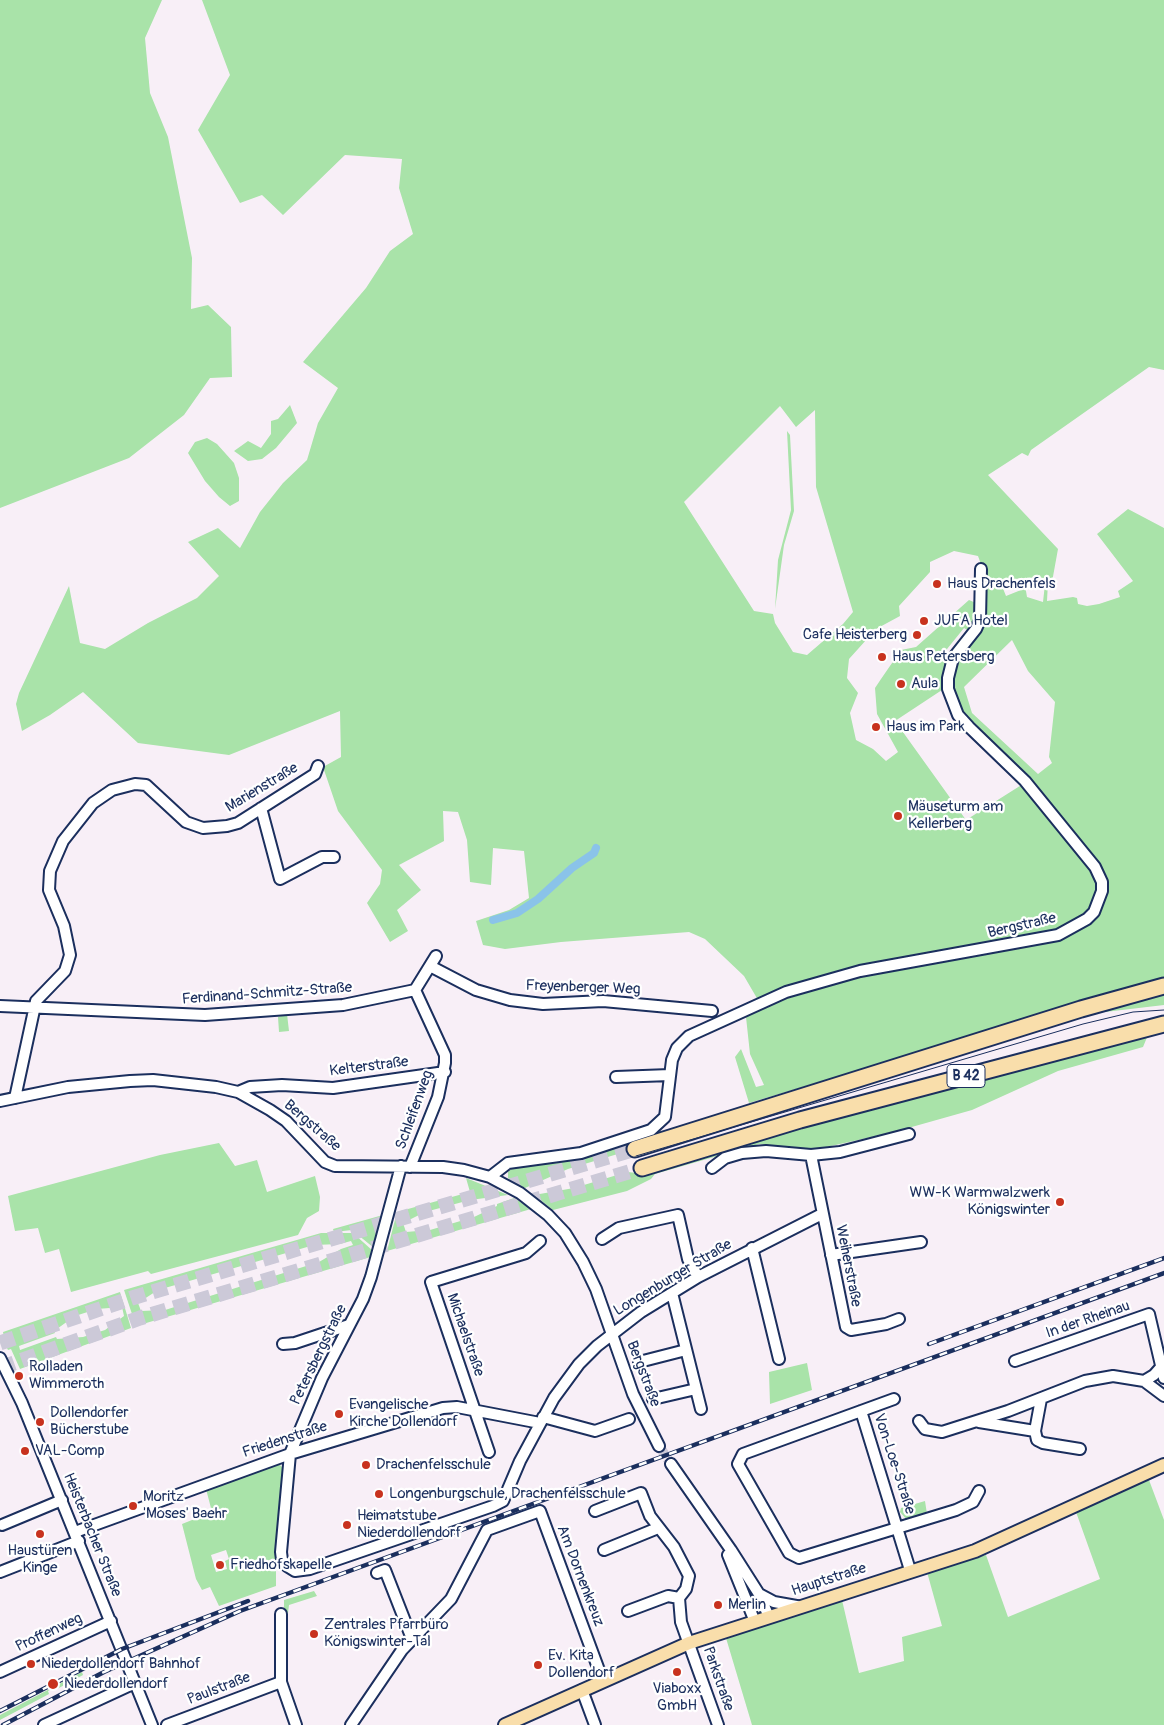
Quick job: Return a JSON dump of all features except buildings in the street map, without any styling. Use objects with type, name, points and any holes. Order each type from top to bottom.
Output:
[{"type":"highway","name":"B 42","points":[[635,1148],[1081,1009],[1164,986]]},
{"type":"highway","name":"B 42","points":[[642,1168],[800,1120],[1164,1024]]},
{"type":"main road","name":"Hauptstraße","points":[[504,1725],[689,1642],[910,1570],[975,1551],[1164,1465]]},
{"type":"street","name":"Bergstraße","points":[[490,1178],[508,1163],[582,1153],[651,1130],[665,1117],[672,1060],[677,1048],[689,1036],[786,992],[860,971],[1058,935],[1082,923],[1094,912],[1102,891],[1102,882],[1095,867],[1025,781],[958,714],[950,695],[948,678],[953,658],[976,629],[980,620],[981,569]]},
{"type":"street","name":"Marienstraße","points":[[15,1098],[36,1001],[65,971],[70,955],[64,926],[49,890],[50,870],[64,841],[93,803],[112,790],[136,784],[146,785],[181,819],[203,828],[238,823],[315,774],[318,766]]},
{"type":"street","points":[[261,808],[280,879],[322,857],[334,857]]},
{"type":"street","points":[[416,990],[436,956]]},
{"type":"street","name":"Freyenberger Weg","points":[[430,966],[476,990],[510,1000],[543,1004],[603,1001],[712,1011]]},
{"type":"street","name":"Ferdinand-Schmitz-Straße","points":[[0,1006],[36,1006],[204,1015],[343,1005],[416,990]]},
{"type":"street","name":"Schleifenweg","points":[[406,1166],[432,1114],[445,1072],[445,1054],[416,990]]},
{"type":"street","name":"Kelterstraße","points":[[238,1092],[250,1086],[282,1085],[333,1088],[445,1072]]},
{"type":"street","points":[[616,1077],[670,1075]]},
{"type":"street","points":[[20,1079],[28,1095]]},
{"type":"street","name":"Bergstraße","points":[[0,1101],[68,1087],[153,1080],[238,1092],[286,1121],[325,1162],[335,1166],[406,1166],[457,1169],[490,1178],[527,1198],[565,1233],[574,1245],[596,1289],[633,1394],[659,1446]]},
{"type":"street","points":[[712,1168],[725,1158],[749,1152],[778,1151],[811,1155],[840,1152],[908,1134]]},
{"type":"street","name":"Weiherstraße","points":[[811,1155],[846,1327],[851,1330],[886,1324],[899,1319]]},
{"type":"street","name":"Petersbergstraße","points":[[282,1560],[290,1454],[322,1378],[372,1278],[406,1166]]},
{"type":"street","name":"Longenburger Straße","points":[[282,1560],[295,1571],[310,1570],[503,1501],[542,1420],[564,1382],[579,1364],[612,1334],[698,1277],[822,1214]]},
{"type":"street","points":[[602,1239],[619,1228],[678,1215],[688,1258],[698,1277]]},
{"type":"street","name":"Michaelstraße","points":[[489,1452],[431,1282],[526,1253],[540,1241]]},
{"type":"street","points":[[831,1255],[921,1242]]},
{"type":"street","points":[[752,1248],[780,1359]]},
{"type":"street","points":[[672,1293],[702,1409]]},
{"type":"street","name":"In der Rheinau","points":[[1015,1361],[1149,1314],[1164,1378]]},
{"type":"street","points":[[282,1344],[295,1343],[349,1325]]},
{"type":"street","points":[[639,1362],[686,1350]]},
{"type":"street","name":"Heisterbacher Straße","points":[[0,1358],[22,1403],[152,1725]]},
{"type":"street","points":[[1144,1381],[1154,1375],[1162,1366]]},
{"type":"street","points":[[919,1421],[925,1429],[942,1432],[1041,1399],[1094,1378],[1120,1376],[1144,1381],[1164,1396]]},
{"type":"street","points":[[653,1399],[696,1389]]},
{"type":"street","name":"Von-Loe-Straße","points":[[894,1399],[743,1454],[738,1464],[792,1556],[799,1558],[956,1510],[973,1502],[979,1491]]},
{"type":"street","points":[[1041,1399],[1035,1431],[1037,1440],[1043,1443],[1080,1449]]},
{"type":"street","name":"Friedenstraße","points":[[77,1536],[290,1454],[443,1408],[457,1407],[542,1420]]},
{"type":"street","name":"Von-Loe-Straße","points":[[861,1411],[910,1570]]},
{"type":"street","points":[[542,1420],[596,1431],[629,1419]]},
{"type":"street","points":[[975,1422],[1035,1431]]},
{"type":"street","points":[[671,1464],[740,1564],[759,1594],[768,1617]]},
{"type":"street","points":[[595,1511],[642,1494],[650,1516],[674,1547],[689,1576],[686,1589],[679,1598],[668,1596],[628,1611]]},
{"type":"street","points":[[2,1524],[62,1500]]},
{"type":"street","name":"Am Dornenkreuz","points":[[412,1639],[451,1599],[487,1530],[540,1511],[603,1681]]},
{"type":"street","points":[[604,1550],[658,1528]]},
{"type":"street","points":[[718,1530],[755,1622]]},
{"type":"street","points":[[0,1572],[77,1536]]},
{"type":"street","points":[[351,1725],[385,1674],[412,1639],[385,1570],[377,1573]]},
{"type":"street","points":[[759,1594],[774,1602],[802,1606]]},
{"type":"street","name":"Parkstraße","points":[[679,1598],[681,1622],[718,1725]]},
{"type":"street","points":[[281,1614],[282,1682],[296,1725]]},
{"type":"street","name":"Proffenweg","points":[[0,1672],[111,1621]]},
{"type":"street","name":"Paulstraße","points":[[167,1725],[282,1682]]},
{"type":"street","points":[[44,1725],[135,1683]]},
{"type":"street","points":[[582,1690],[595,1725]]},
{"type":"green space","points":[[0,0],[162,0],[145,38],[150,93],[168,137],[192,258],[191,309],[208,305],[231,327],[232,377],[210,378],[184,415],[129,458],[0,508]]},
{"type":"green space","points":[[202,0],[1164,0],[1164,370],[1149,367],[1031,450],[1028,456],[1022,453],[988,475],[1058,549],[1052,582],[1040,577],[987,581],[978,556],[954,551],[930,562],[930,572],[899,606],[900,616],[876,629],[849,659],[847,678],[858,693],[850,713],[856,740],[873,749],[886,761],[898,752],[877,714],[875,688],[901,650],[916,647],[969,600],[976,603],[978,618],[969,631],[964,628],[943,654],[948,660],[945,688],[895,721],[966,820],[1023,784],[1092,867],[1099,882],[1092,910],[1057,932],[939,954],[758,1000],[744,976],[705,939],[689,932],[561,942],[505,949],[483,945],[476,921],[509,910],[529,898],[524,851],[493,848],[491,885],[470,882],[467,840],[458,812],[443,811],[444,841],[399,865],[421,890],[397,910],[408,931],[390,942],[367,903],[380,884],[382,870],[338,811],[323,767],[341,757],[340,711],[229,755],[138,743],[83,692],[50,715],[22,731],[16,704],[19,693],[69,586],[80,643],[105,649],[148,623],[197,598],[219,576],[188,542],[218,528],[240,548],[260,512],[283,483],[307,460],[318,423],[338,388],[303,362],[366,288],[390,251],[413,234],[399,188],[402,159],[345,155],[283,215],[262,195],[240,203],[198,130],[230,75]],"holes":[[[780,406],[796,427],[815,410],[816,487],[853,612],[843,624],[807,655],[793,652],[775,623],[773,614],[754,611],[684,502]]]},
{"type":"green space","points":[[290,405],[297,423],[276,448],[262,459],[248,461],[234,451],[248,441],[261,448],[271,434],[271,421],[278,419]]},
{"type":"green space","points":[[787,431],[790,435],[794,511],[784,545],[775,609],[778,560],[791,510]]},
{"type":"green space","points":[[207,438],[217,444],[234,463],[239,478],[239,501],[230,506],[205,481],[188,453],[195,442]]},
{"type":"green space","points":[[1128,509],[1164,528],[1164,979],[749,1103],[735,1057],[741,1049],[756,1087],[764,1085],[750,1054],[746,1017],[792,993],[843,978],[956,958],[1089,922],[1103,873],[959,714],[951,684],[956,660],[973,638],[984,596],[990,585],[1002,586],[1006,596],[1021,590],[1018,581],[1024,579],[1027,597],[1043,602],[1045,584],[1039,581],[1039,578],[1048,582],[1047,601],[1073,597],[1077,598],[1078,604],[1087,606],[1120,597],[1118,591],[1133,581],[1097,534]],"holes":[[[1012,640],[1028,671],[1055,702],[1049,757],[1052,763],[1038,774],[972,713],[964,687]]]},
{"type":"green space","points":[[1164,993],[1164,1005],[1105,1012],[1102,1010]]},
{"type":"green space","points":[[287,1014],[289,1031],[279,1032],[278,1017]]},
{"type":"green space","points":[[1148,1035],[1143,1047],[1058,1071],[972,1110],[894,1132],[813,1150],[759,1144],[655,1174],[651,1179],[627,1191],[553,1210],[534,1195],[574,1188],[627,1172],[648,1174],[752,1142]]},
{"type":"green space","points":[[637,1140],[621,1153],[568,1169],[525,1188],[508,1178],[508,1172],[513,1167],[558,1163]]},
{"type":"green space","points":[[219,1143],[235,1166],[257,1160],[267,1192],[315,1176],[320,1197],[319,1211],[307,1218],[298,1235],[151,1274],[148,1271],[71,1292],[59,1249],[45,1253],[38,1228],[15,1231],[8,1196],[160,1155]]},
{"type":"green space","points":[[466,1178],[508,1195],[470,1200],[425,1212],[403,1223],[406,1232],[430,1230],[474,1217],[497,1206],[497,1204],[514,1198],[531,1209],[387,1251],[397,1212],[470,1192]]},
{"type":"green space","points":[[383,1215],[374,1248],[352,1230],[334,1232],[333,1229]]},
{"type":"green space","points":[[321,1233],[353,1233],[373,1251],[374,1256],[136,1326],[124,1290]],"holes":[[[351,1241],[353,1245],[341,1249],[319,1262],[165,1310],[141,1311],[138,1303],[158,1290],[314,1245],[340,1244]]]},
{"type":"green space","points":[[120,1292],[131,1328],[20,1369],[11,1349],[8,1350],[2,1338],[4,1337],[3,1332]],"holes":[[[122,1307],[124,1316],[105,1330],[83,1337],[57,1339],[56,1337],[20,1350],[19,1346],[55,1333],[54,1331],[75,1316],[97,1309]]]},
{"type":"green space","points":[[807,1363],[812,1390],[770,1404],[769,1372]]},
{"type":"green space","points":[[279,1464],[284,1469],[276,1543],[276,1586],[219,1606],[210,1587],[202,1590],[196,1579],[182,1524],[212,1512],[206,1489]],"holes":[[[226,1550],[229,1559],[225,1561],[227,1569],[216,1572],[211,1555]]]},
{"type":"green space","points":[[1149,1480],[1164,1520],[1164,1725],[752,1725],[726,1638],[842,1600],[859,1673],[904,1661],[902,1637],[942,1626],[927,1572],[986,1555],[1008,1617],[1100,1579],[1076,1512]]},
{"type":"green space","points":[[925,1501],[927,1514],[907,1520],[900,1512],[901,1508]]},
{"type":"green space","points":[[314,1591],[317,1596],[289,1605],[288,1613],[284,1615],[284,1600]]},
{"type":"green space","points":[[82,1672],[83,1675],[57,1689],[55,1687],[48,1691],[49,1694],[0,1720],[0,1715]]},
{"type":"waterway","points":[[493,920],[517,913],[538,899],[572,868],[594,853],[596,848]]},
{"type":"tunnel","points":[[0,1343],[132,1298],[635,1149]]},
{"type":"tunnel","points":[[0,1368],[140,1318],[642,1168]]},
{"type":"tunnel","points":[[659,1446],[671,1464]]},
{"type":"tram line","points":[[636,1156],[1083,1024],[1133,1012],[1164,1010]]},
{"type":"railway","points":[[929,1344],[1164,1258]]},
{"type":"railway","points":[[3,1725],[104,1672],[240,1611],[1164,1273]]},
{"type":"railway","points":[[0,1711],[122,1649],[248,1601]]},
{"type":"place","name":"Haus Drachenfels","points":[[937,584]]},
{"type":"place","name":"JUFA Hotel","points":[[924,621]]},
{"type":"place","name":"Cafe Heisterberg","points":[[917,635]]},
{"type":"place","name":"Haus Petersberg","points":[[882,657]]},
{"type":"place","name":"Aula","points":[[901,684]]},
{"type":"place","name":"Haus im Park","points":[[876,727]]},
{"type":"place","name":"Mäuseturm am Kellerberg","points":[[898,816]]},
{"type":"place","name":"WW-K Warmwalzwerk Königswinter","points":[[1060,1202]]},
{"type":"place","name":"Rolladen Wimmeroth","points":[[19,1376]]},
{"type":"place","name":"Evangelische Kirche Dollendorf","points":[[339,1414]]},
{"type":"place","name":"Dollendorfer Bücherstube","points":[[40,1422]]},
{"type":"place","name":"VAL-Comp","points":[[25,1451]]},
{"type":"place","name":"Drachenfelsschule","points":[[366,1465]]},
{"type":"place","name":"Longenburgschule, Drachenfelsschule","points":[[379,1494]]},
{"type":"place","name":"Moritz 'Moses' Baehr","points":[[133,1506]]},
{"type":"place","name":"Heimatstube Niederdollendorf","points":[[347,1525]]},
{"type":"place","name":"Haustüren Kinge","points":[[40,1534]]},
{"type":"place","name":"Friedhofskapelle","points":[[220,1565]]},
{"type":"place","name":"Merlin","points":[[718,1605]]},
{"type":"place","name":"Zentrales Pfarrbüro Königswinter-Tal","points":[[314,1634]]},
{"type":"place","name":"Niederdollendorf Bahnhof","points":[[31,1664]]},
{"type":"place","name":"Ev. Kita Dollendorf","points":[[538,1665]]},
{"type":"place","name":"Viaboxx GmbH","points":[[677,1672]]},
{"type":"place","name":"Niederdollendorf","points":[[53,1684]]}]
